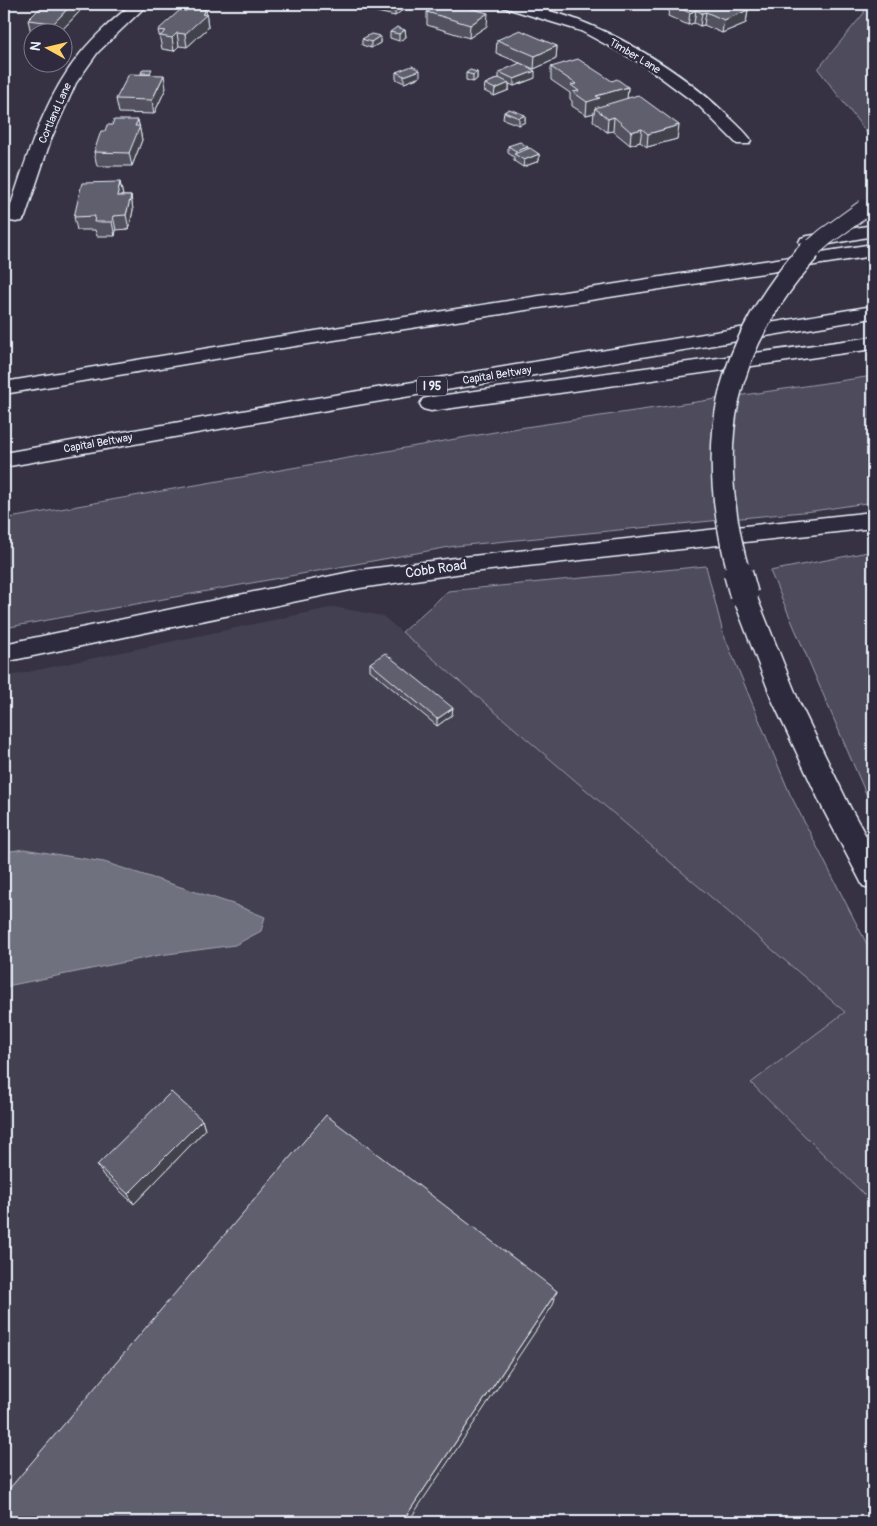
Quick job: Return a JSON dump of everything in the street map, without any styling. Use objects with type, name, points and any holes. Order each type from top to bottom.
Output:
[{"type":"main road","name":"Cortland Lane","points":[[16,217],[36,157],[60,97],[71,78],[95,47],[141,4]]},
{"type":"main road","name":"Timber Lane","points":[[508,4],[586,28],[650,62],[705,103],[743,140]]},
{"type":"main road","points":[[869,205],[818,242],[777,288],[757,319],[736,368],[724,415],[720,465],[725,518],[744,594],[786,702],[838,811],[873,877]]},
{"type":"main road","points":[[270,344],[873,230]]},
{"type":"main road","points":[[4,388],[270,344],[873,250]]},
{"type":"main road","name":"Capital Beltway","points":[[4,460],[294,408],[873,312]]},
{"type":"main road","points":[[4,466],[302,422],[873,343]]},
{"type":"main road","name":"Cobb Road","points":[[4,653],[360,579],[463,565],[873,520]]},
{"type":"shaded area","points":[[865,4],[873,4],[873,141],[818,69],[864,13]]},
{"type":"shaded area","points":[[873,376],[873,502],[813,511],[455,546],[4,628],[4,519],[512,429]]},
{"type":"shaded area","points":[[873,551],[873,810],[770,571]]},
{"type":"shaded area","points":[[706,566],[723,633],[790,794],[873,956],[873,1203],[751,1083],[845,1012],[402,632],[448,591]]},
{"type":"shaded area","points":[[334,607],[383,616],[845,1012],[752,1083],[873,1203],[873,1522],[4,1522],[4,677]]},
{"type":"water","points":[[24,849],[104,862],[233,904],[265,917],[261,931],[235,945],[160,955],[12,985],[4,989],[4,852]]},
{"type":"building","points":[[44,4],[72,4],[55,22],[28,20]]},
{"type":"building","points":[[441,4],[454,4],[488,13],[470,25],[427,12]]},
{"type":"building","points":[[670,4],[734,4],[748,10],[724,20],[706,12],[702,13],[696,10],[690,13]]},
{"type":"building","points":[[190,7],[206,10],[202,14],[206,15],[185,34],[177,33],[172,38],[160,36],[166,31],[158,30],[180,10],[186,11]]},
{"type":"building","points":[[397,27],[405,30],[399,34],[390,32]]},
{"type":"building","points":[[520,30],[557,46],[535,56],[497,40]]},
{"type":"building","points":[[371,34],[380,36],[371,42],[362,39]]},
{"type":"building","points":[[578,59],[612,81],[617,79],[628,87],[596,96],[600,98],[587,102],[573,92],[579,91],[571,85],[576,84],[551,67]]},
{"type":"building","points":[[520,63],[535,71],[514,79],[499,72]]},
{"type":"building","points":[[412,66],[420,70],[404,76],[396,72]]},
{"type":"building","points":[[143,69],[152,69],[150,73],[141,73]]},
{"type":"building","points":[[470,70],[477,72],[473,75],[466,73]]},
{"type":"building","points":[[129,74],[164,75],[152,100],[116,99]]},
{"type":"building","points":[[499,78],[509,83],[495,89],[485,84]]},
{"type":"building","points":[[638,95],[679,125],[648,134],[642,129],[631,132],[614,117],[608,119],[595,108]]},
{"type":"building","points":[[509,109],[525,115],[519,118],[504,112]]},
{"type":"building","points":[[114,120],[138,120],[135,126],[140,126],[129,153],[94,152],[101,131],[105,131],[107,125],[112,125]]},
{"type":"building","points":[[520,142],[528,147],[516,151],[508,146]]},
{"type":"building","points":[[530,148],[539,154],[524,160],[514,154]]},
{"type":"building","points":[[120,182],[117,196],[131,196],[126,215],[113,216],[112,222],[94,222],[95,216],[74,217],[82,183]]},
{"type":"building","points":[[385,653],[453,708],[437,719],[370,663]]},
{"type":"building","points":[[171,1092],[202,1120],[128,1194],[97,1165]]},
{"type":"building","points":[[326,1115],[557,1291],[402,1522],[4,1522],[4,1495]]}]
